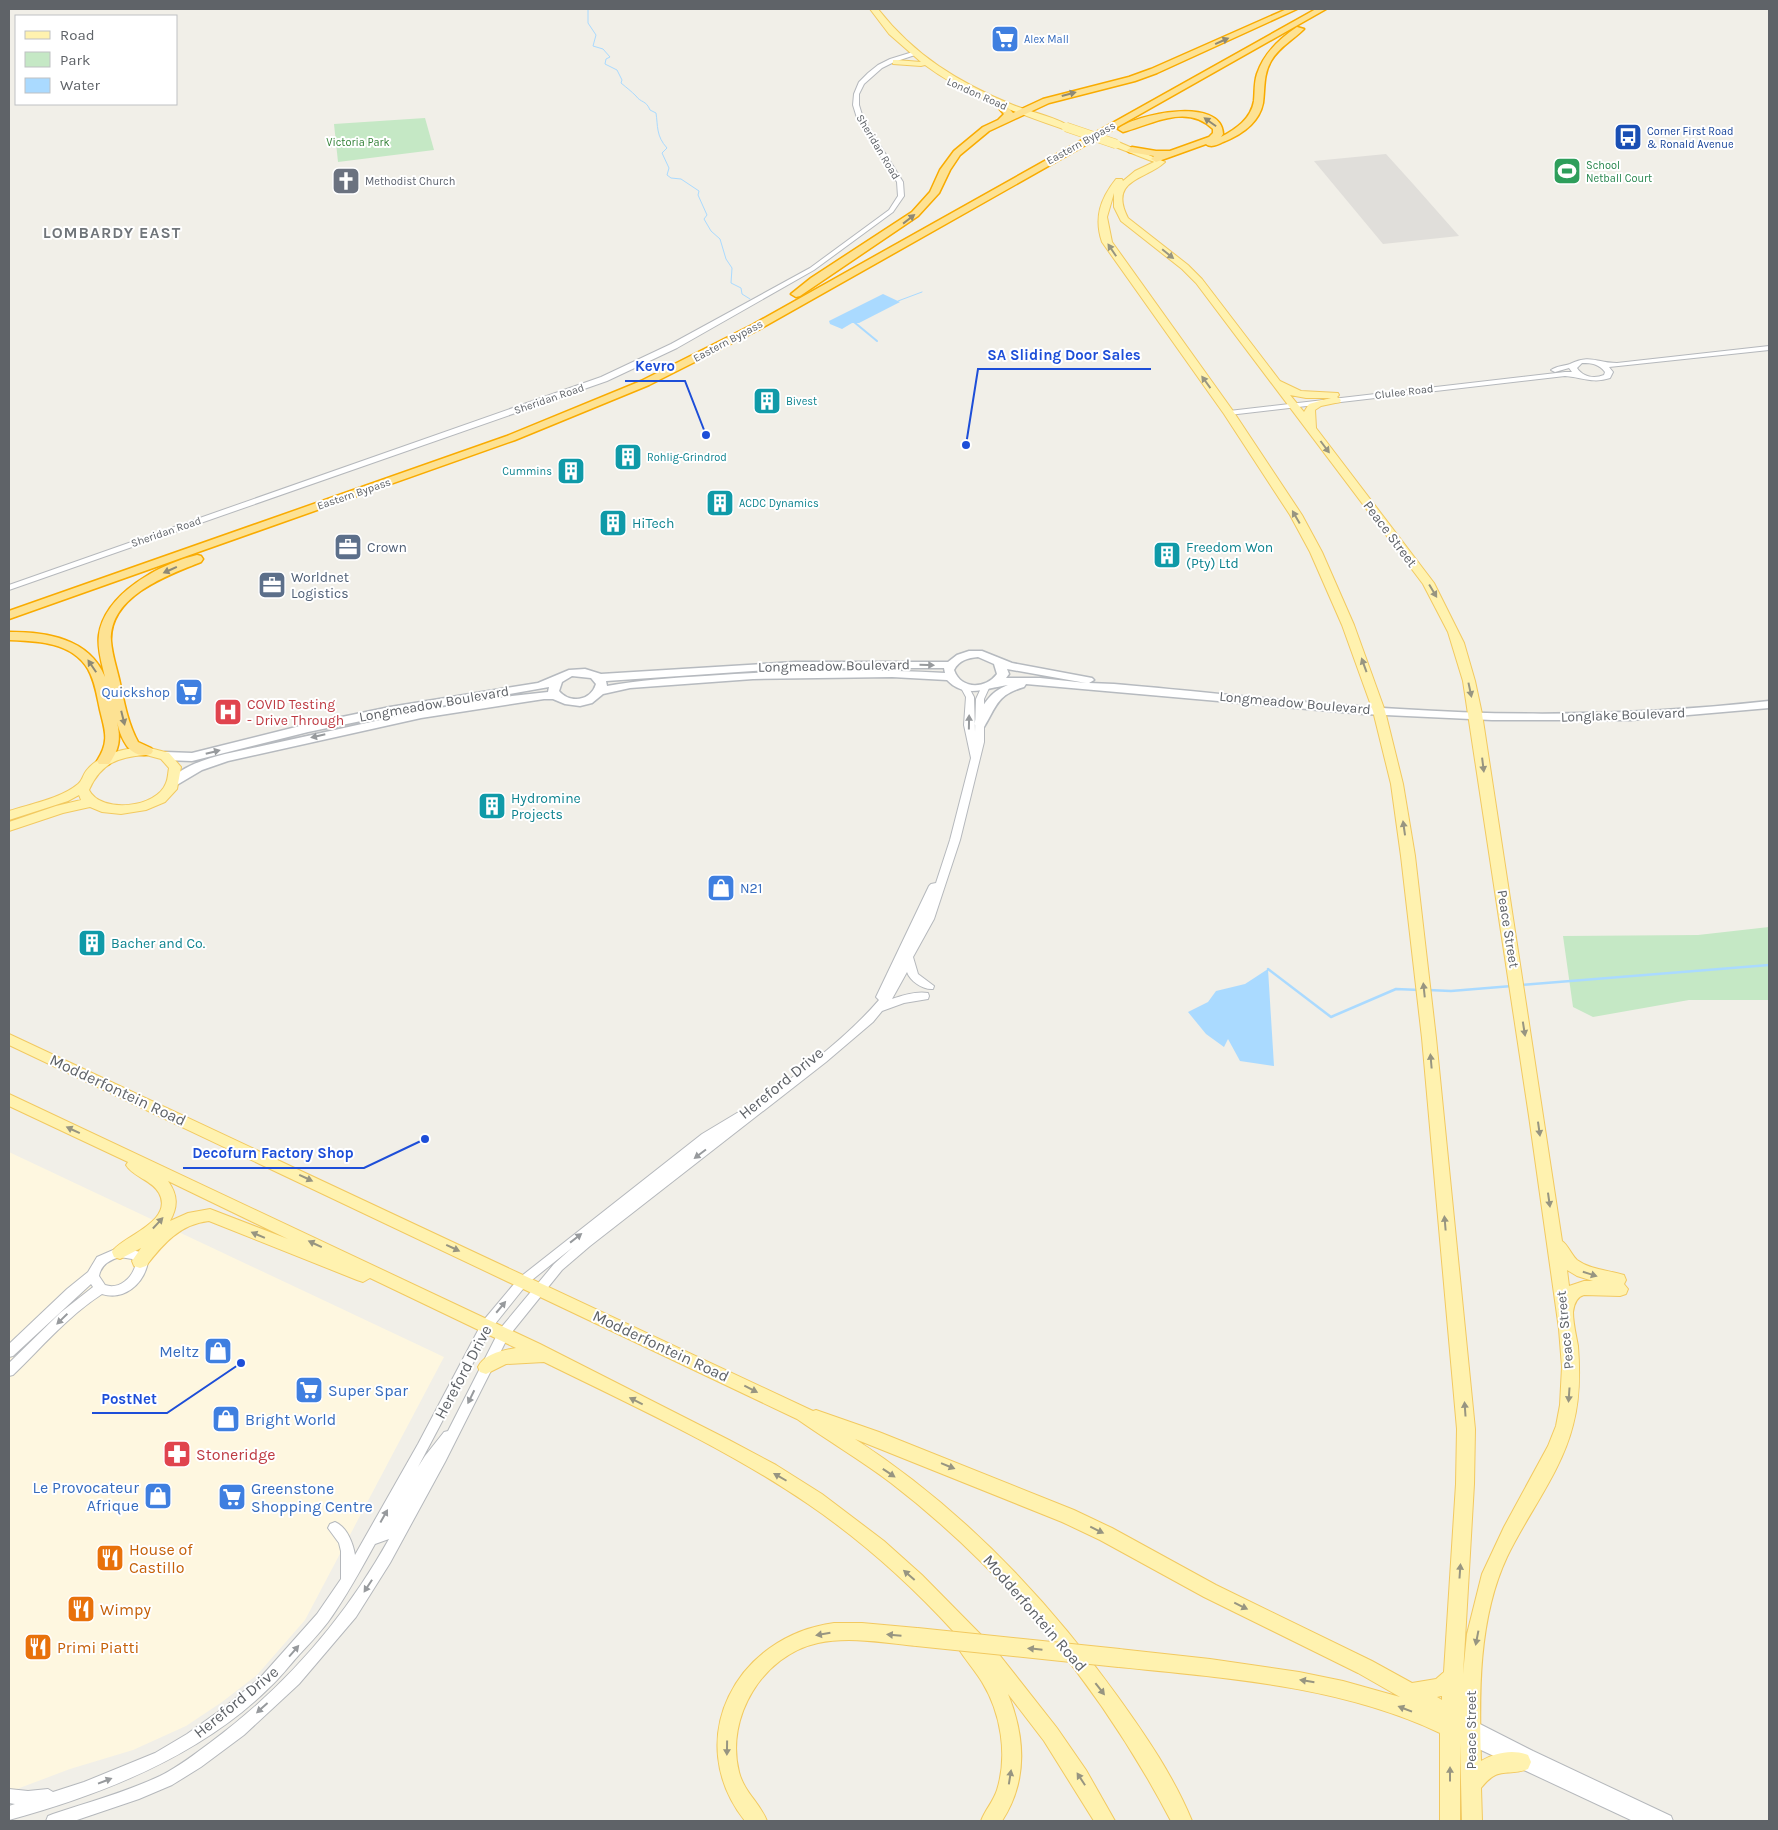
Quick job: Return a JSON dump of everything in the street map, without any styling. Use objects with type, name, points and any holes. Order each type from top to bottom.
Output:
[{"type":"highway","points":[[1002,121],[1071,94],[1143,76],[1293,9]]},
{"type":"highway","name":"Eastern Bypass","points":[[9,605],[556,412],[628,382],[796,294],[1307,9]]},
{"type":"highway","name":"Eastern Bypass","points":[[9,615],[520,435],[653,379],[756,327],[1322,9]]},
{"type":"highway","points":[[1159,160],[1226,138],[1245,125],[1256,110],[1260,80],[1271,55],[1294,32],[1330,9]]},
{"type":"highway","points":[[1005,105],[1027,111]]},
{"type":"highway","points":[[796,294],[911,218],[934,193],[945,170],[957,153],[978,135],[1008,117],[1005,105]]},
{"type":"highway","points":[[1022,177],[1045,168],[1117,131],[1163,115],[1196,115],[1213,122],[1218,128],[1218,134],[1212,139],[1159,160]]},
{"type":"highway","points":[[1135,152],[1156,154],[1178,151]]},
{"type":"highway","points":[[146,751],[136,748],[130,740],[106,648],[108,623],[120,604],[145,583],[169,571],[377,486]]},
{"type":"highway","points":[[9,636],[34,636],[53,640],[73,648],[89,661],[100,682],[113,738],[112,749],[104,761]]},
{"type":"main road","name":"London Road","points":[[873,9],[890,29],[940,77],[966,91],[1027,111],[1159,160]]},
{"type":"main road","points":[[893,62],[903,53],[916,54]]},
{"type":"main road","points":[[893,62],[916,54]]},
{"type":"main road","points":[[1135,152],[1143,161],[1141,167]]},
{"type":"main road","name":"Peace Street","points":[[1159,160],[1141,167],[1120,180],[1108,195],[1101,218],[1102,232],[1114,254],[1276,482],[1316,552],[1348,625],[1379,711],[1397,784],[1408,856],[1429,1038],[1466,1429],[1466,1484],[1451,1721],[1450,1821]]},
{"type":"main road","name":"Peace Street","points":[[1159,160],[1138,173],[1122,187],[1117,201],[1120,213],[1130,224],[1193,274],[1428,583],[1443,609],[1464,664],[1476,717],[1553,1226],[1565,1322],[1570,1382],[1568,1409],[1559,1440],[1491,1574],[1476,1643],[1472,1675],[1470,1732],[1472,1821]]},
{"type":"main road","points":[[1259,359],[1285,388],[1291,392],[1304,395],[1336,397]]},
{"type":"main road","points":[[1312,430],[1307,415],[1309,410],[1336,397]]},
{"type":"main road","points":[[972,654],[990,657],[1000,663],[1003,674],[996,683],[984,688],[964,686],[950,671],[959,657],[972,654]]},
{"type":"main road","name":"Longmeadow Boulevard","points":[[1000,663],[1022,670],[1076,677],[1114,687]]},
{"type":"main road","name":"Longmeadow Boulevard","points":[[598,678],[780,665],[950,671]]},
{"type":"main road","name":"Longmeadow Boulevard","points":[[600,691],[630,685],[761,675],[882,674],[950,671]]},
{"type":"main road","points":[[569,673],[591,673],[602,684],[600,691],[591,699],[579,702],[563,700],[555,695],[553,688],[557,680],[569,673]]},
{"type":"main road","name":"Longmeadow Boulevard","points":[[165,756],[181,758],[198,756],[344,720],[434,702],[540,686],[557,680]]},
{"type":"main road","name":"Longmeadow Boulevard","points":[[996,683],[1020,680],[1379,711],[1476,717]]},
{"type":"main road","points":[[980,724],[990,700],[1006,690],[1024,684],[1065,684]]},
{"type":"main road","name":"Longmeadow Boulevard","points":[[175,782],[188,771],[205,764],[316,736],[436,712],[526,697],[555,695]]},
{"type":"main road","name":"Longlake Boulevard","points":[[1476,717],[1616,717],[1719,711],[1769,705]]},
{"type":"main road","points":[[146,751],[165,756],[172,761],[175,768],[175,782],[162,797],[153,803],[134,809],[107,810],[90,802],[85,796],[84,787],[91,773],[104,761],[125,754],[146,751]]},
{"type":"main road","points":[[9,816],[63,798],[84,787]]},
{"type":"main road","points":[[9,827],[61,809],[90,802]]},
{"type":"main road","name":"Modderfontein Road","points":[[9,1039],[803,1414],[908,1486],[993,1561],[1044,1618],[1106,1696],[1146,1755],[1182,1821]]},
{"type":"main road","points":[[9,1100],[504,1333],[738,1452],[789,1482],[837,1515],[929,1594],[996,1663],[1032,1709],[1082,1781],[1105,1821]]},
{"type":"main road","points":[[99,1142],[151,1177],[168,1193],[169,1203],[163,1219],[142,1240],[120,1252]]},
{"type":"main road","points":[[140,1261],[176,1224],[192,1217],[210,1215],[366,1277],[403,1285]]},
{"type":"main road","points":[[1553,1226],[1562,1255],[1569,1263],[1586,1273],[1619,1285],[1584,1288],[1574,1291],[1567,1300],[1565,1322]]},
{"type":"main road","points":[[486,1368],[500,1359],[511,1356],[547,1355]]},
{"type":"main road","points":[[803,1414],[873,1437],[1068,1516],[1210,1591],[1365,1667],[1470,1732]]},
{"type":"main road","points":[[929,1594],[989,1676],[999,1695],[1007,1721],[1012,1751],[1011,1779],[1005,1798],[991,1821]]},
{"type":"main road","points":[[750,1814],[736,1794],[730,1776],[726,1752],[728,1728],[735,1704],[746,1684],[760,1666],[790,1644],[808,1637],[846,1632],[918,1637],[1222,1669],[1323,1684],[1363,1694],[1451,1721]]},
{"type":"main road","points":[[1407,1692],[1441,1687],[1454,1675]]},
{"type":"main road","points":[[1471,1785],[1482,1771],[1488,1767],[1507,1762],[1521,1762]]},
{"type":"street","name":"Sheridan Road","points":[[9,588],[604,379],[674,346],[805,273],[884,217],[896,205],[901,196],[901,187],[897,176],[860,118],[854,104],[856,92],[861,83],[872,73],[893,62]]},
{"type":"street","name":"Clulee Road","points":[[1226,410],[1555,370],[1586,361],[1602,365],[1617,365],[1769,348]]},
{"type":"street","name":"Clulee Road","points":[[1336,397],[1565,374],[1599,379],[1607,376],[1609,372],[1769,354]]},
{"type":"street","points":[[1573,365],[1573,370],[1579,376]]},
{"type":"street","points":[[1602,365],[1609,372]]},
{"type":"street","name":"Hereford Drive","points":[[964,686],[970,697],[969,725],[974,760]]},
{"type":"street","name":"Hereford Drive","points":[[53,1821],[166,1780],[196,1762],[239,1730],[294,1679],[351,1612],[421,1495],[504,1333],[558,1268],[586,1243],[788,1087],[850,1036],[880,1008],[929,919],[964,808],[979,742],[980,699],[984,688]]},
{"type":"street","name":"Hereford Drive","points":[[9,1813],[84,1789],[160,1758],[192,1739],[230,1712],[265,1683],[322,1619],[345,1585],[372,1539],[487,1325],[523,1281],[706,1137],[750,1111],[873,1007],[893,983],[948,859]]},
{"type":"street","points":[[880,1008],[927,991],[914,976],[908,957]]},
{"type":"street","points":[[120,1252],[134,1254],[140,1261],[141,1270],[138,1277],[127,1287],[112,1291],[100,1289],[94,1284],[93,1275],[97,1264],[104,1258],[120,1252]]},
{"type":"street","points":[[9,1352],[71,1293],[93,1275]]},
{"type":"street","points":[[9,1372],[64,1316],[100,1289]]},
{"type":"street","points":[[372,1539],[386,1534],[429,1460],[444,1439],[456,1428]]},
{"type":"street","points":[[335,1528],[344,1538],[349,1551],[345,1585]]},
{"type":"street","points":[[1470,1732],[1521,1762],[1648,1821]]},
{"type":"street","points":[[1470,1732],[1528,1756],[1666,1821]]},
{"type":"street","points":[[9,1796],[40,1797],[84,1789]]},
{"type":"street","points":[[67,1821],[112,1801]]},
{"type":"shaded area","points":[[1386,154],[1459,236],[1383,244],[1314,161]]},
{"type":"shaded area","points":[[9,1152],[444,1357],[305,1620],[257,1675],[222,1702],[186,1726],[133,1750],[70,1769],[9,1792]]},
{"type":"green space","name":"Victoria Park","points":[[425,118],[434,150],[338,162],[334,124]]},
{"type":"green space","points":[[1769,927],[1769,1000],[1689,1000],[1593,1017],[1573,1007],[1563,936],[1698,935]]},
{"type":"water","points":[[883,294],[900,302],[859,323],[852,323],[842,329],[830,324],[829,321]]},
{"type":"water","points":[[1268,969],[1274,1066],[1240,1061],[1228,1039],[1224,1047],[1206,1034],[1188,1012],[1208,1002],[1216,991],[1245,984]]},
{"type":"waterway","points":[[588,9],[588,23],[596,35],[593,46],[603,49],[610,57],[606,59],[605,64],[617,70],[622,80],[621,83],[647,105],[650,110],[656,113],[659,135],[667,148],[662,153],[669,168],[667,175],[671,178],[681,179],[699,191],[698,195],[707,215],[704,219],[711,231],[720,239],[726,259],[732,268],[731,283],[741,288],[742,294],[750,299]]},
{"type":"waterway","points":[[898,301],[922,292]]},
{"type":"waterway","points":[[854,322],[877,341]]},
{"type":"waterway","points":[[1520,985],[1769,965]]},
{"type":"waterway","points":[[1268,969],[1331,1017],[1396,989],[1420,990]]},
{"type":"waterway","points":[[1428,990],[1451,991],[1512,986]]},
{"type":"place","name":"Alex Mall","points":[[1005,39]]},
{"type":"place","name":"Corner First Road & Ronald Avenue","points":[[1628,137]]},
{"type":"place","name":"School Netball Court","points":[[1567,171]]},
{"type":"place","name":"Methodist Church","points":[[346,181]]},
{"type":"place","name":"Bivest","points":[[767,401]]},
{"type":"place","name":"Kevro","points":[[706,435]]},
{"type":"place","name":"SA Sliding Door Sales","points":[[966,445]]},
{"type":"place","name":"Rohlig-Grindrod","points":[[628,457]]},
{"type":"place","name":"Cummins","points":[[571,471]]},
{"type":"place","name":"ACDC Dynamics","points":[[720,503]]},
{"type":"place","name":"HiTech","points":[[613,523]]},
{"type":"place","name":"Crown","points":[[348,547]]},
{"type":"place","name":"Freedom Won (Pty) Ltd","points":[[1167,555]]},
{"type":"place","name":"Worldnet Logistics","points":[[272,585]]},
{"type":"place","name":"Quickshop","points":[[189,692]]},
{"type":"place","name":"COVID Testing - Drive Through","points":[[228,712]]},
{"type":"place","name":"Hydromine Projects","points":[[492,806]]},
{"type":"place","name":"N21","points":[[721,888]]},
{"type":"place","name":"Bacher and Co.","points":[[92,943]]},
{"type":"place","name":"Decofurn Factory Shop","points":[[425,1139]]},
{"type":"place","name":"Meltz","points":[[218,1351]]},
{"type":"place","name":"PostNet","points":[[241,1363]]},
{"type":"place","name":"Super Spar","points":[[309,1390]]},
{"type":"place","name":"Bright World","points":[[226,1419]]},
{"type":"place","name":"Stoneridge","points":[[177,1454]]},
{"type":"place","name":"Le Provocateur Afrique","points":[[158,1496]]},
{"type":"place","name":"Greenstone Shopping Centre","points":[[232,1497]]},
{"type":"place","name":"House of Castillo","points":[[110,1558]]},
{"type":"place","name":"Wimpy","points":[[81,1609]]},
{"type":"place","name":"Primi Piatti","points":[[38,1647]]},
{"type":"district","name":"LOMBARDY EAST","points":[[112,232]]}]
